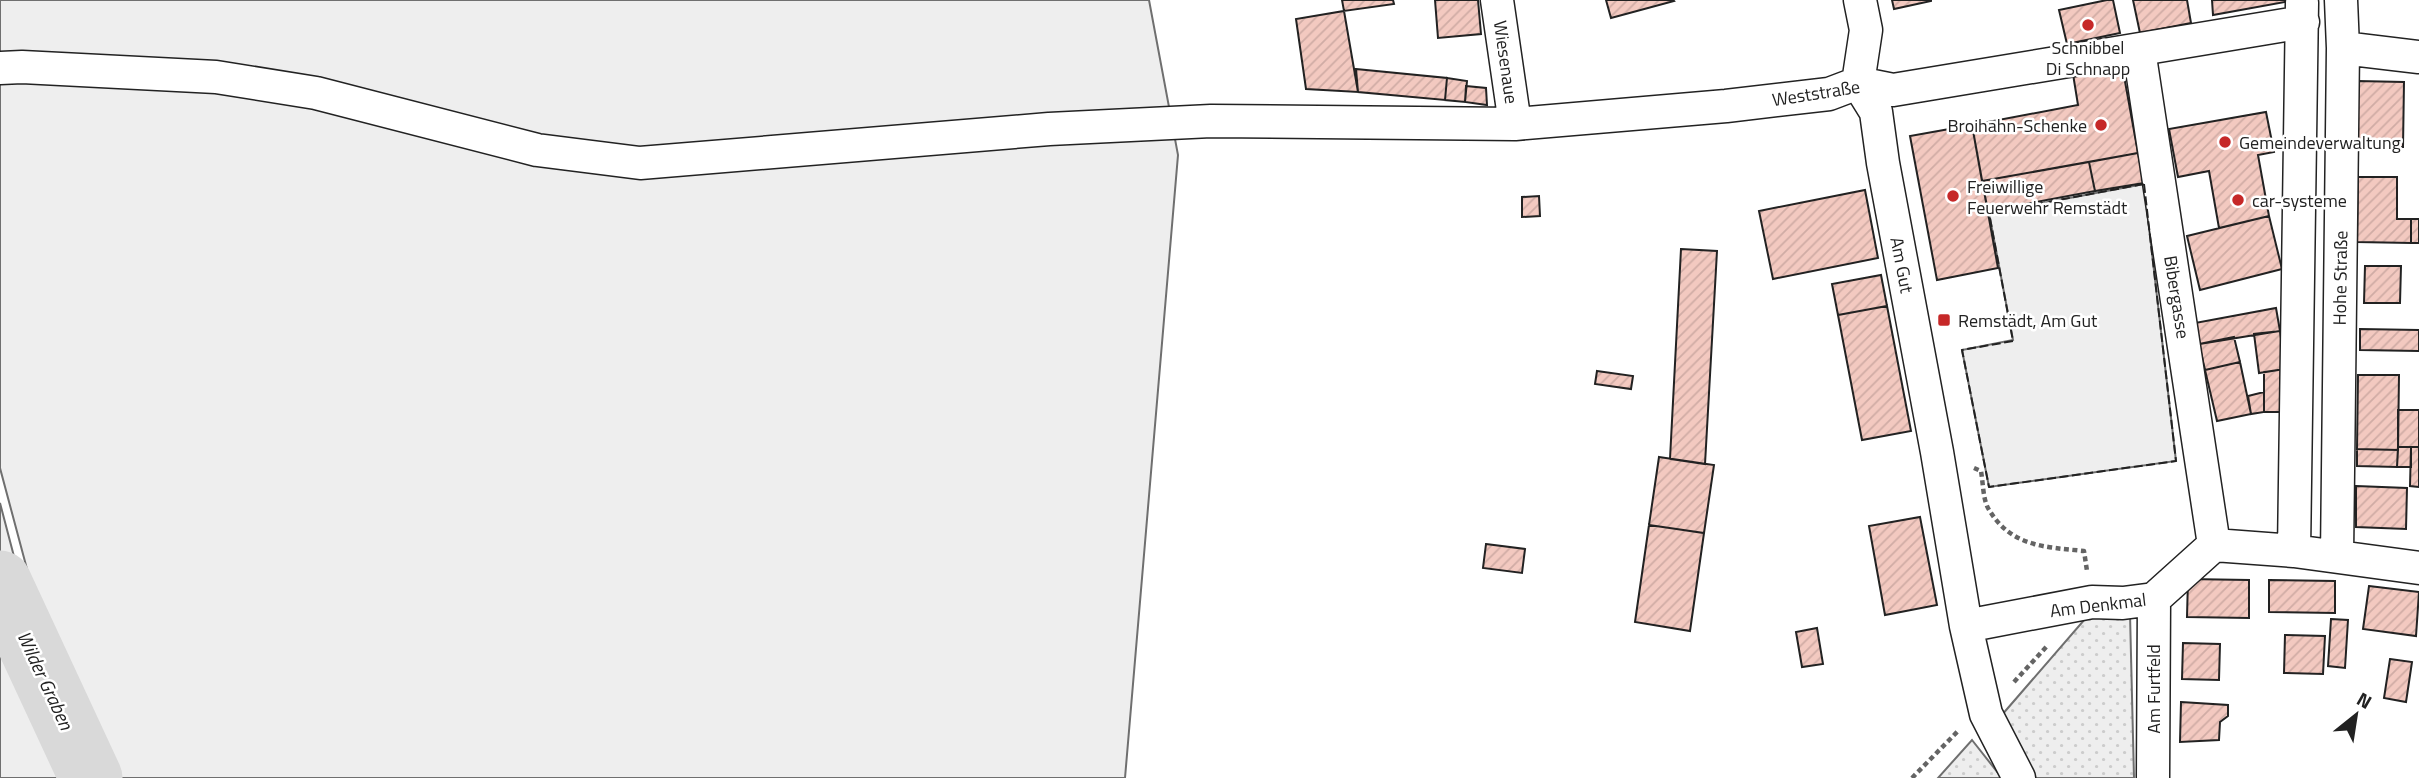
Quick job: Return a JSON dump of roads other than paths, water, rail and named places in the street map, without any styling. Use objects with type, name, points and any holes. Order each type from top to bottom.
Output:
[{"type":"street","name":"Wiesenaue","points":[[1497,0],[1515,124]]},
{"type":"street","points":[[1858,83],[1866,30],[1860,0]]},
{"type":"street","name":"Hohe Straße","points":[[2337,556],[2343,48],[2341,0]]},
{"type":"street","name":"Weststraße","points":[[0,68],[216,77],[316,93],[537,150],[640,163],[1049,129],[1211,121],[1515,124],[1829,94],[1858,83],[1894,90],[2138,50],[2303,11]]},
{"type":"street","points":[[2294,551],[2303,11]]},
{"type":"street","points":[[2343,48],[2419,57]]},
{"type":"street","name":"Bibergasse","points":[[2138,50],[2214,545]]},
{"type":"street","name":"Am Gut","points":[[1858,83],[1876,112],[1966,626]]},
{"type":"street","points":[[2214,545],[2294,551],[2419,568]]},
{"type":"street","name":"Am Denkmal","points":[[1966,626],[2092,602],[2123,603],[2154,599],[2214,545]]},
{"type":"street","name":"Am Furtfeld","points":[[2153,778],[2154,599]]},
{"type":"street","points":[[1966,626],[1986,714],[2019,778]]},
{"type":"waterway","name":"Wilder Graben","points":[[0,582],[91,778]]},
{"type":"place","name":"Schnibbel Di Schnapp","points":[[2088,25]]},
{"type":"place","name":"Broihahn-Schenke","points":[[2101,125]]},
{"type":"place","name":"Gemeindeverwaltung","points":[[2225,142]]},
{"type":"place","name":"Freiwillige Feuerwehr Remstädt","points":[[1953,196]]},
{"type":"place","name":"car-systeme","points":[[2238,200]]},
{"type":"place","name":"Remstädt, Am Gut","points":[[1944,320]]}]
